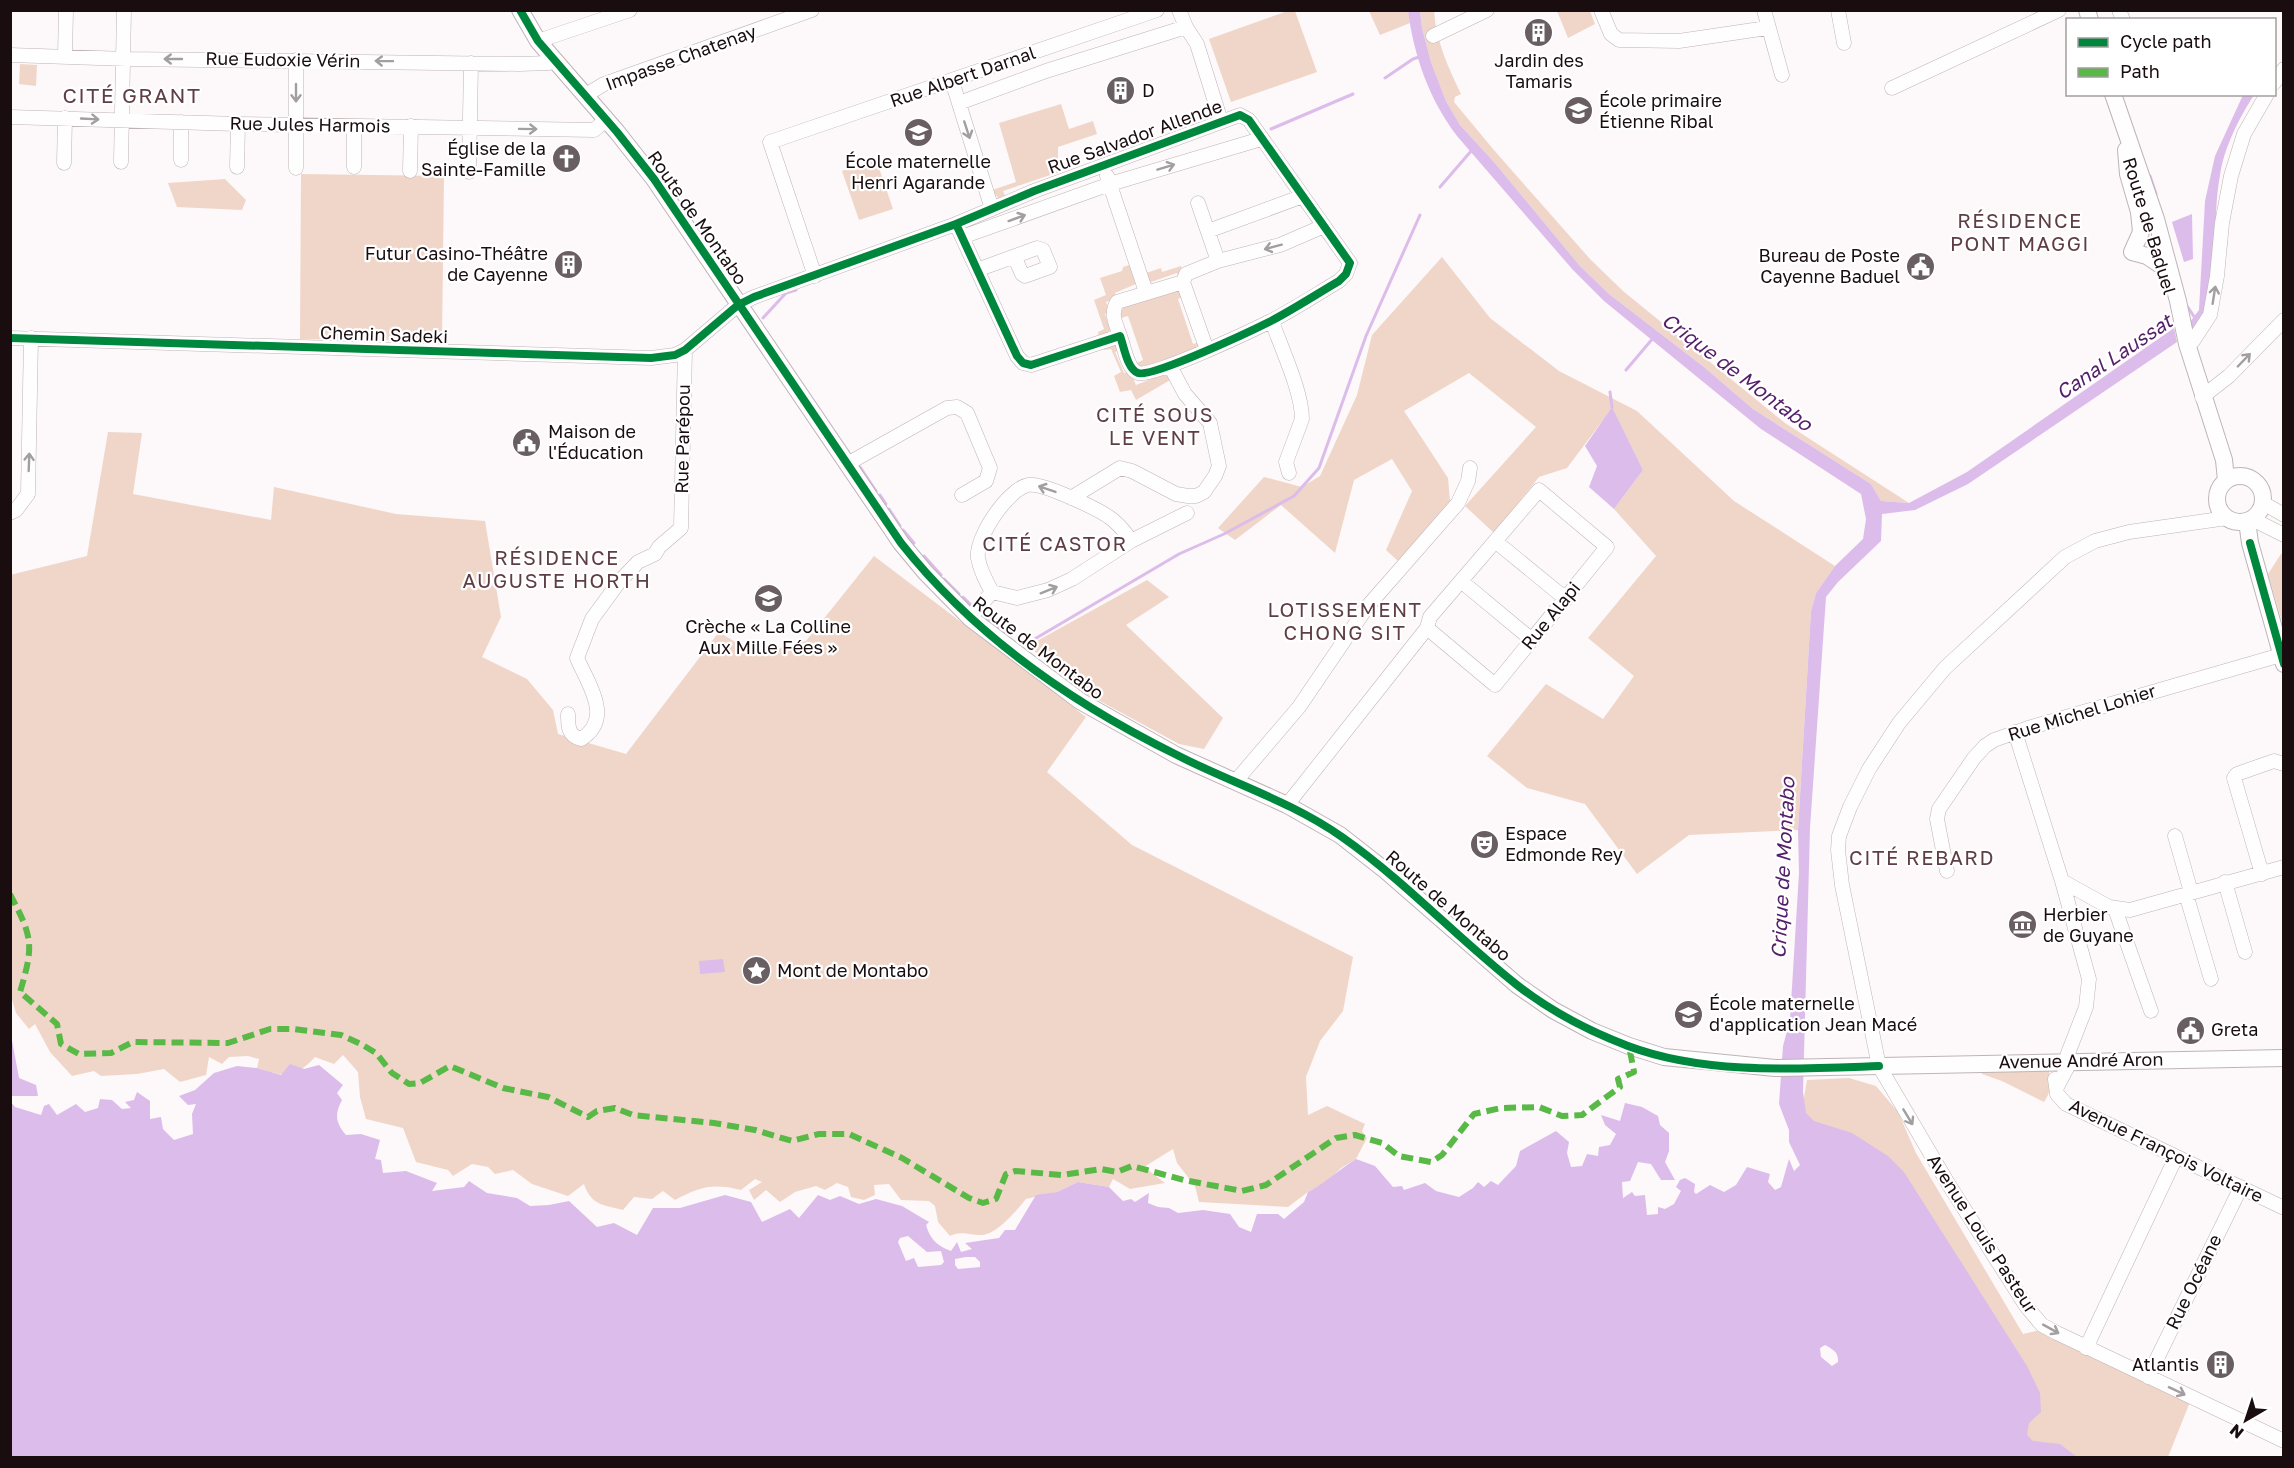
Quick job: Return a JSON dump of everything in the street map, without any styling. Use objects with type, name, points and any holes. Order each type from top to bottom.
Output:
[{"type":"main road","name":"Route de Montabo","points":[[520,10],[538,41],[586,95],[654,179],[907,550],[970,618],[1080,701],[1176,755],[1287,805],[1340,835],[1386,871],[1517,985],[1553,1010],[1592,1030],[1664,1057],[1775,1068],[1879,1066]]},
{"type":"main road","name":"Route de Baduel","points":[[2114,96],[2156,219],[2178,301],[2184,335]]},
{"type":"main road","name":"Route de Baduel","points":[[2123,128],[2126,150],[2159,264],[2184,335],[2202,398],[2224,460],[2234,478]]},
{"type":"main road","points":[[2126,150],[2128,174],[2139,212],[2141,232],[2132,252],[2147,256],[2159,264]]},
{"type":"main road","points":[[2236,518],[2260,511],[2263,503],[2260,488],[2256,482],[2234,478],[2219,490],[2217,496],[2236,518],[2250,543],[2282,659]]},
{"type":"main road","name":"Avenue André Aron","points":[[1879,1066],[2283,1058]]},
{"type":"street","points":[[65,56],[66,10]]},
{"type":"street","points":[[121,162],[124,10]]},
{"type":"street","points":[[538,41],[630,10]]},
{"type":"street","name":"Impasse Chatenay","points":[[586,95],[604,84],[812,10]]},
{"type":"street","name":"Rue Albert Darnal","points":[[815,276],[770,142],[1156,10]]},
{"type":"street","points":[[1179,10],[1197,44],[1221,121]]},
{"type":"street","points":[[1433,36],[1487,10]]},
{"type":"street","points":[[1601,10],[1611,34],[1619,40],[1679,41],[1767,28]]},
{"type":"street","points":[[1764,10],[1767,28],[1782,75]]},
{"type":"street","points":[[1838,10],[1844,44]]},
{"type":"street","points":[[1892,88],[2059,10]]},
{"type":"street","name":"Rue Albert Darnal","points":[[992,209],[959,103],[1046,71],[1186,27]]},
{"type":"street","name":"Rue Eudoxie Vérin","points":[[10,55],[124,59],[471,63],[549,63],[555,60]]},
{"type":"street","points":[[296,60],[296,168]]},
{"type":"street","points":[[469,171],[471,63]]},
{"type":"street","points":[[952,81],[959,103]]},
{"type":"street","points":[[2184,335],[2193,341],[2210,315],[2230,176],[2244,134],[2266,96]]},
{"type":"street","name":"Rue Salvador Allende","points":[[738,304],[956,224],[1221,121],[1240,115],[1249,120],[1350,263],[1346,274],[1340,281],[1272,321],[1170,366],[1145,373],[1137,372],[1131,367],[1120,336]]},
{"type":"street","name":"Rue Jules Harmois","points":[[10,117],[238,124],[594,130],[606,120]]},
{"type":"street","points":[[64,163],[65,118]]},
{"type":"street","points":[[181,122],[181,160]]},
{"type":"street","points":[[237,167],[238,124]]},
{"type":"street","points":[[354,126],[354,167]]},
{"type":"street","points":[[411,126],[411,171]]},
{"type":"street","points":[[962,237],[1110,184],[1261,138]]},
{"type":"street","points":[[1103,165],[1146,292]]},
{"type":"street","points":[[1208,231],[1303,196]]},
{"type":"street","points":[[1198,203],[1218,261]]},
{"type":"street","points":[[956,224],[1017,356],[1023,363],[1031,365],[1120,336],[1113,316],[1115,305],[1120,300],[1183,282]]},
{"type":"street","points":[[1207,350],[1183,282],[1186,274],[1218,261],[1280,245],[1324,226]]},
{"type":"street","points":[[977,270],[1015,258]]},
{"type":"street","name":"Chemin Sadeki","points":[[10,338],[651,358],[675,355],[685,350],[738,304]]},
{"type":"street","points":[[2202,398],[2229,376],[2283,320]]},
{"type":"street","points":[[1272,321],[1302,413],[1302,419],[1286,462],[1288,473]]},
{"type":"street","points":[[10,513],[16,510],[28,494],[31,338]]},
{"type":"street","name":"Rue Parépou","points":[[568,714],[570,733],[581,739],[587,736],[597,719],[599,709],[578,658],[592,619],[619,582],[638,562],[655,554],[659,547],[681,528],[685,350]]},
{"type":"street","points":[[1071,498],[1120,468],[1132,471],[1182,495],[1196,496],[1210,486],[1219,466],[1210,423],[1185,394],[1170,366]]},
{"type":"street","points":[[847,464],[947,408],[957,407],[968,416],[990,468],[986,481],[962,495]]},
{"type":"street","points":[[1235,782],[1299,707],[1367,607],[1458,503],[1468,481],[1470,468]]},
{"type":"street","points":[[1131,541],[1112,519],[1044,486],[1029,485],[1018,489],[1009,498],[981,536],[977,556],[982,574],[992,592],[1017,598],[1032,596],[1072,579],[1131,541],[1187,513]]},
{"type":"street","name":"Rue Alapi","points":[[1428,623],[1495,685],[1607,547],[1539,489],[1495,541]]},
{"type":"street","points":[[2263,503],[2283,515]]},
{"type":"street","points":[[2236,518],[2283,535]]},
{"type":"street","name":"Avenue Louis Pasteur","points":[[2236,518],[2129,532],[2095,541],[2065,557],[1945,668],[1899,723],[1869,770],[1847,813],[1839,836],[1838,850],[1842,885],[1879,1066],[1949,1185],[2026,1306],[2042,1325],[2283,1441]]},
{"type":"street","points":[[1287,805],[1461,581],[1495,541],[1566,599]]},
{"type":"street","points":[[1461,581],[1532,640]]},
{"type":"street","points":[[970,618],[992,592]]},
{"type":"street","name":"Rue Michel Lohier","points":[[1947,871],[1937,819],[1942,802],[1974,758],[1994,740],[2015,732],[2282,659]]},
{"type":"street","name":"Avenue François Voltaire","points":[[2015,732],[2062,881],[2089,979],[2086,1007],[2057,1087]]},
{"type":"street","points":[[2262,874],[2234,778],[2237,774],[2274,761],[2283,764]]},
{"type":"street","points":[[2175,836],[2211,979]]},
{"type":"street","points":[[2062,881],[2115,909],[2130,910],[2283,867]]},
{"type":"street","points":[[2225,882],[2246,952]]},
{"type":"street","points":[[2115,909],[2151,1011]]},
{"type":"street","name":"Avenue François Voltaire","points":[[2047,1062],[2053,1069],[2057,1094],[2066,1104],[2283,1208]]},
{"type":"street","points":[[2086,1348],[2176,1157]]},
{"type":"street","name":"Rue Océane","points":[[2148,1377],[2241,1187]]},
{"type":"shaded area","points":[[1290,10],[1295,11],[1317,72],[1231,102],[1209,39]]},
{"type":"shaded area","points":[[1369,11],[1408,11],[1410,23],[1380,35]]},
{"type":"shaded area","points":[[1408,11],[1420,11],[1431,62],[1446,101],[1460,125],[1494,162],[1580,266],[1609,294],[1704,367],[1753,409],[1871,484],[1881,501],[1909,503],[1967,472],[2174,328],[2177,342],[1968,484],[1915,510],[1882,514],[1881,541],[1838,582],[1826,597],[1810,828],[1803,1092],[1806,1113],[1814,1121],[1852,1133],[1888,1156],[1904,1172],[2027,1366],[2040,1393],[2041,1412],[2029,1423],[2027,1435],[2033,1441],[2060,1444],[2077,1457],[11,1457],[10,1101],[15,1107],[41,1115],[44,1106],[49,1104],[57,1115],[76,1104],[85,1112],[98,1108],[100,1099],[112,1100],[122,1109],[131,1108],[125,1102],[134,1100],[137,1092],[150,1101],[150,1119],[161,1117],[163,1129],[174,1140],[193,1134],[192,1114],[196,1104],[188,1105],[179,1096],[195,1090],[214,1073],[237,1066],[257,1068],[281,1075],[290,1064],[304,1069],[319,1065],[343,1085],[337,1093],[342,1100],[337,1119],[346,1135],[361,1134],[380,1140],[375,1159],[381,1160],[383,1173],[406,1171],[437,1183],[432,1191],[464,1187],[469,1181],[487,1193],[517,1198],[530,1206],[569,1201],[597,1227],[614,1223],[637,1235],[653,1208],[680,1208],[725,1195],[751,1202],[762,1222],[790,1209],[799,1218],[818,1195],[830,1200],[840,1196],[859,1204],[876,1199],[902,1206],[929,1222],[926,1225],[928,1230],[938,1244],[951,1251],[957,1242],[961,1252],[972,1249],[965,1243],[999,1238],[1005,1230],[1015,1230],[1036,1195],[1057,1192],[1078,1182],[1109,1187],[1123,1201],[1131,1199],[1135,1202],[1149,1193],[1148,1203],[1169,1208],[1178,1213],[1203,1210],[1230,1214],[1239,1227],[1251,1232],[1257,1214],[1278,1214],[1284,1219],[1304,1202],[1308,1192],[1356,1159],[1375,1166],[1393,1187],[1402,1186],[1404,1190],[1425,1183],[1436,1191],[1459,1197],[1478,1182],[1484,1187],[1491,1181],[1498,1185],[1516,1166],[1520,1151],[1556,1131],[1569,1142],[1567,1153],[1571,1167],[1582,1166],[1587,1154],[1598,1156],[1599,1147],[1610,1145],[1616,1134],[1605,1125],[1601,1115],[1620,1121],[1625,1103],[1642,1107],[1658,1116],[1660,1125],[1669,1133],[1669,1151],[1665,1162],[1675,1180],[1661,1180],[1651,1164],[1638,1162],[1630,1181],[1622,1182],[1623,1198],[1632,1192],[1635,1196],[1645,1195],[1647,1215],[1658,1214],[1658,1207],[1665,1209],[1674,1204],[1681,1191],[1676,1187],[1680,1180],[1685,1178],[1695,1184],[1696,1194],[1710,1185],[1724,1192],[1736,1185],[1747,1167],[1770,1174],[1768,1182],[1775,1190],[1781,1187],[1789,1159],[1794,1171],[1800,1165],[1789,1142],[1789,1130],[1779,1104],[1783,1046],[1790,1020],[1811,611],[1816,593],[1835,566],[1863,539],[1866,519],[1861,494],[1761,429],[1604,301],[1573,270],[1447,122],[1424,76]],"holes":[[[908,1236],[927,1252],[941,1251],[944,1262],[941,1265],[918,1267],[914,1258],[906,1261],[898,1242],[900,1238]],[[975,1257],[980,1262],[980,1267],[958,1269],[955,1259]],[[1825,1345],[1836,1353],[1838,1362],[1832,1366],[1821,1357],[1820,1348]]]},
{"type":"shaded area","points":[[1420,11],[1434,11],[1440,43],[1461,94],[1455,97],[1454,102],[1590,259],[1623,291],[1785,423],[1909,503],[1881,501],[1871,484],[1753,409],[1704,367],[1609,294],[1580,266],[1494,162],[1460,125],[1446,101],[1431,62]]},
{"type":"shaded area","points":[[1557,11],[1590,11],[1595,24],[1568,38]]},
{"type":"shaded area","points":[[20,64],[37,65],[36,86],[19,84]]},
{"type":"shaded area","points":[[2243,96],[2253,96],[2233,133],[2222,165],[2216,208],[2211,293],[2206,312],[2192,332],[2190,322],[2199,310],[2205,201],[2215,156]]},
{"type":"shaded area","points":[[1061,104],[1069,129],[1093,121],[1097,134],[1058,147],[1058,158],[1062,171],[1003,191],[1006,198],[999,199],[992,190],[1016,182],[999,123]]},
{"type":"shaded area","points":[[876,159],[893,209],[859,220],[842,171]]},
{"type":"shaded area","points":[[301,174],[444,176],[442,341],[300,339]]},
{"type":"shaded area","points":[[225,179],[246,200],[242,210],[177,207],[168,183]]},
{"type":"shaded area","points":[[2192,214],[2193,259],[2184,262],[2172,222]]},
{"type":"shaded area","points":[[1442,257],[1490,318],[1559,371],[1637,411],[1734,501],[1835,566],[1816,593],[1811,611],[1798,830],[1689,835],[1637,874],[1585,804],[1527,788],[1487,756],[1546,684],[1603,719],[1634,676],[1588,638],[1656,556],[1614,509],[1643,470],[1612,408],[1567,468],[1539,477],[1494,533],[1465,506],[1536,427],[1469,373],[1404,411],[1448,478],[1450,501],[1398,561],[1386,550],[1412,491],[1392,459],[1354,480],[1335,553],[1281,505],[1235,540],[1218,528],[1264,477],[1302,487],[1320,476],[1357,395],[1372,335]]},
{"type":"shaded area","points":[[1132,264],[1138,283],[1115,293],[1116,299],[1106,302],[1110,312],[1105,314],[1109,326],[1114,324],[1116,333],[1099,339],[1098,332],[1104,329],[1094,300],[1106,295],[1100,278],[1122,271],[1123,267]]},
{"type":"shaded area","points":[[1181,266],[1183,272],[1179,278],[1177,273],[1151,282],[1146,273],[1161,268],[1162,272]]},
{"type":"shaded area","points":[[1179,287],[1185,296],[1178,299],[1193,344],[1200,342],[1198,348],[1142,368],[1137,363],[1143,360],[1128,316],[1121,318],[1119,311],[1122,307]]},
{"type":"shaded area","points":[[1117,343],[1122,349],[1115,352],[1124,373],[1131,373],[1136,385],[1156,377],[1156,372],[1166,373],[1172,379],[1136,400],[1131,390],[1120,392],[1114,376],[1121,372],[1111,349],[1104,350],[1103,346]]},
{"type":"shaded area","points":[[1612,407],[1643,470],[1614,509],[1589,487],[1597,466],[1585,446]]},
{"type":"shaded area","points":[[108,432],[142,433],[133,494],[271,520],[274,487],[396,514],[485,521],[501,617],[482,657],[527,679],[553,710],[558,734],[626,754],[719,632],[756,655],[806,641],[874,556],[1086,717],[1047,772],[1132,845],[1353,957],[1343,1011],[1320,1041],[1306,1077],[1308,1115],[1327,1106],[1365,1124],[1362,1131],[1367,1138],[1356,1159],[1341,1168],[1328,1181],[1288,1207],[1199,1202],[1195,1186],[1177,1163],[1173,1149],[1144,1167],[1165,1183],[1130,1189],[1113,1179],[1109,1187],[1078,1182],[1057,1192],[1026,1199],[1007,1220],[989,1233],[979,1235],[959,1233],[950,1236],[938,1222],[935,1206],[929,1201],[901,1200],[889,1184],[874,1185],[875,1195],[864,1200],[851,1197],[848,1187],[837,1183],[825,1190],[816,1186],[795,1192],[780,1202],[766,1190],[754,1200],[749,1190],[762,1182],[755,1179],[741,1190],[722,1187],[706,1188],[675,1200],[663,1191],[652,1199],[634,1197],[623,1210],[594,1200],[584,1184],[568,1196],[532,1184],[513,1170],[495,1174],[488,1167],[472,1164],[453,1176],[448,1170],[416,1162],[403,1128],[366,1119],[360,1097],[358,1072],[343,1055],[334,1064],[315,1057],[295,1073],[289,1074],[257,1068],[259,1059],[248,1056],[229,1057],[222,1064],[209,1057],[206,1075],[180,1082],[164,1069],[137,1074],[101,1076],[94,1071],[72,1076],[50,1052],[35,1024],[29,1029],[16,1013],[11,996],[10,575],[87,556]]},
{"type":"shaded area","points":[[2283,554],[2283,625],[2268,574]]},
{"type":"shaded area","points":[[1147,580],[1169,597],[1126,625],[1223,718],[1204,749],[1179,744],[1087,694],[1028,646]]},
{"type":"shaded area","points":[[723,959],[725,972],[700,974],[699,961]]},
{"type":"shaded area","points":[[11,1035],[19,1078],[36,1085],[38,1096],[11,1096]]},
{"type":"shaded area","points":[[1983,1069],[2049,1071],[2051,1084],[2044,1102],[2002,1081],[1982,1074]]},
{"type":"shaded area","points":[[1849,1078],[1876,1086],[1898,1112],[1916,1153],[2023,1334],[2040,1330],[2190,1402],[2168,1457],[2035,1457],[1802,1108],[1807,1080]]},
{"type":"waterway","points":[[1385,78],[1419,57]]},
{"type":"waterway","points":[[1271,129],[1353,94]]},
{"type":"waterway","points":[[1440,187],[1472,150]]},
{"type":"waterway","points":[[2150,176],[2156,194]]},
{"type":"waterway","points":[[1019,646],[1021,647],[1179,554],[1224,534],[1294,496],[1319,468],[1366,336],[1420,215]]},
{"type":"waterway","points":[[763,318],[786,293],[796,290]]},
{"type":"waterway","points":[[2187,306],[2195,318]]},
{"type":"waterway","name":"Crique de Montabo","points":[[1626,370],[1654,337]]},
{"type":"waterway","points":[[1610,392],[1612,407]]},
{"type":"waterway","points":[[860,467],[876,491]]},
{"type":"waterway","points":[[880,495],[886,504]]},
{"type":"waterway","points":[[889,509],[900,526]]},
{"type":"waterway","points":[[903,530],[914,543]]},
{"type":"waterway","points":[[924,556],[941,575]]},
{"type":"waterway","points":[[944,579],[959,594]]},
{"type":"waterway","points":[[963,597],[971,605]]},
{"type":"waterway","points":[[983,615],[1006,635]]},
{"type":"marked path","points":[[10,894],[23,921],[29,942],[28,963],[20,992],[57,1024],[61,1044],[79,1054],[111,1053],[133,1042],[228,1043],[270,1029],[294,1029],[341,1035],[376,1053],[392,1073],[409,1084],[420,1083],[450,1066],[503,1088],[548,1097],[588,1117],[597,1111],[615,1108],[633,1115],[714,1123],[755,1130],[792,1141],[819,1134],[849,1134],[902,1158],[969,1198],[983,1203],[996,1199],[1006,1174],[1015,1171],[1062,1175],[1101,1169],[1117,1172],[1132,1166],[1184,1180],[1242,1191],[1266,1185],[1336,1138],[1355,1135],[1382,1143],[1399,1156],[1431,1162],[1442,1155],[1474,1114],[1501,1108],[1539,1107],[1562,1116],[1582,1115],[1620,1087],[1618,1079],[1634,1072],[1629,1046]]},
{"type":"cycle path","points":[[520,10],[538,41],[617,132],[654,179],[901,543],[960,607],[1027,664],[1063,690],[1138,735],[1322,824],[1387,872],[1517,985],[1556,1012],[1599,1034],[1658,1055],[1720,1066],[1784,1069],[1879,1066]]},
{"type":"cycle path","points":[[10,338],[651,358],[675,355],[685,350],[738,305],[754,297],[956,224],[1034,191],[1240,115],[1249,120],[1350,263],[1346,274],[1339,281],[1280,316],[1225,343],[1147,373],[1138,373],[1131,367],[1120,336],[1031,365],[1023,363],[1017,356],[956,224]]},
{"type":"cycle path","points":[[2250,543],[2284,664]]},
{"type":"place","name":"Jardin des Tamaris","points":[[1539,32]]},
{"type":"place","name":"D","points":[[1121,91]]},
{"type":"place","name":"École primaire Étienne Ribal","points":[[1578,111]]},
{"type":"place","name":"École maternelle Henri Agarande","points":[[918,133]]},
{"type":"place","name":"Église de la Sainte-Famille","points":[[567,159]]},
{"type":"place","name":"Futur Casino-Théâtre de Cayenne","points":[[569,264]]},
{"type":"place","name":"Bureau de Poste Cayenne Baduel","points":[[1921,266]]},
{"type":"place","name":"Maison de l'Éducation","points":[[527,442]]},
{"type":"place","name":"Crèche « La Colline Aux Mille Fées »","points":[[768,598]]},
{"type":"place","name":"Espace Edmonde Rey","points":[[1484,844]]},
{"type":"place","name":"Herbier de Guyane","points":[[2022,925]]},
{"type":"place","name":"Mont de Montabo","points":[[756,971]]},
{"type":"place","name":"École maternelle d'application Jean Macé","points":[[1688,1014]]},
{"type":"place","name":"Greta","points":[[2190,1030]]},
{"type":"place","name":"Atlantis","points":[[2220,1365]]},
{"type":"district","name":"CITÉ GRANT","points":[[132,96]]},
{"type":"district","name":"RÉSIDENCE PONT MAGGI","points":[[2020,232]]},
{"type":"district","name":"CITÉ SOUS LE VENT","points":[[1155,426]]},
{"type":"district","name":"CITÉ CASTOR","points":[[1055,544]]},
{"type":"district","name":"RÉSIDENCE AUGUSTE HORTH","points":[[557,570]]},
{"type":"district","name":"LOTISSEMENT CHONG SIT","points":[[1345,622]]},
{"type":"district","name":"CITÉ REBARD","points":[[1922,858]]},
{"type":"water label","name":"Canal Laussat","points":[[2114,357]]}]
